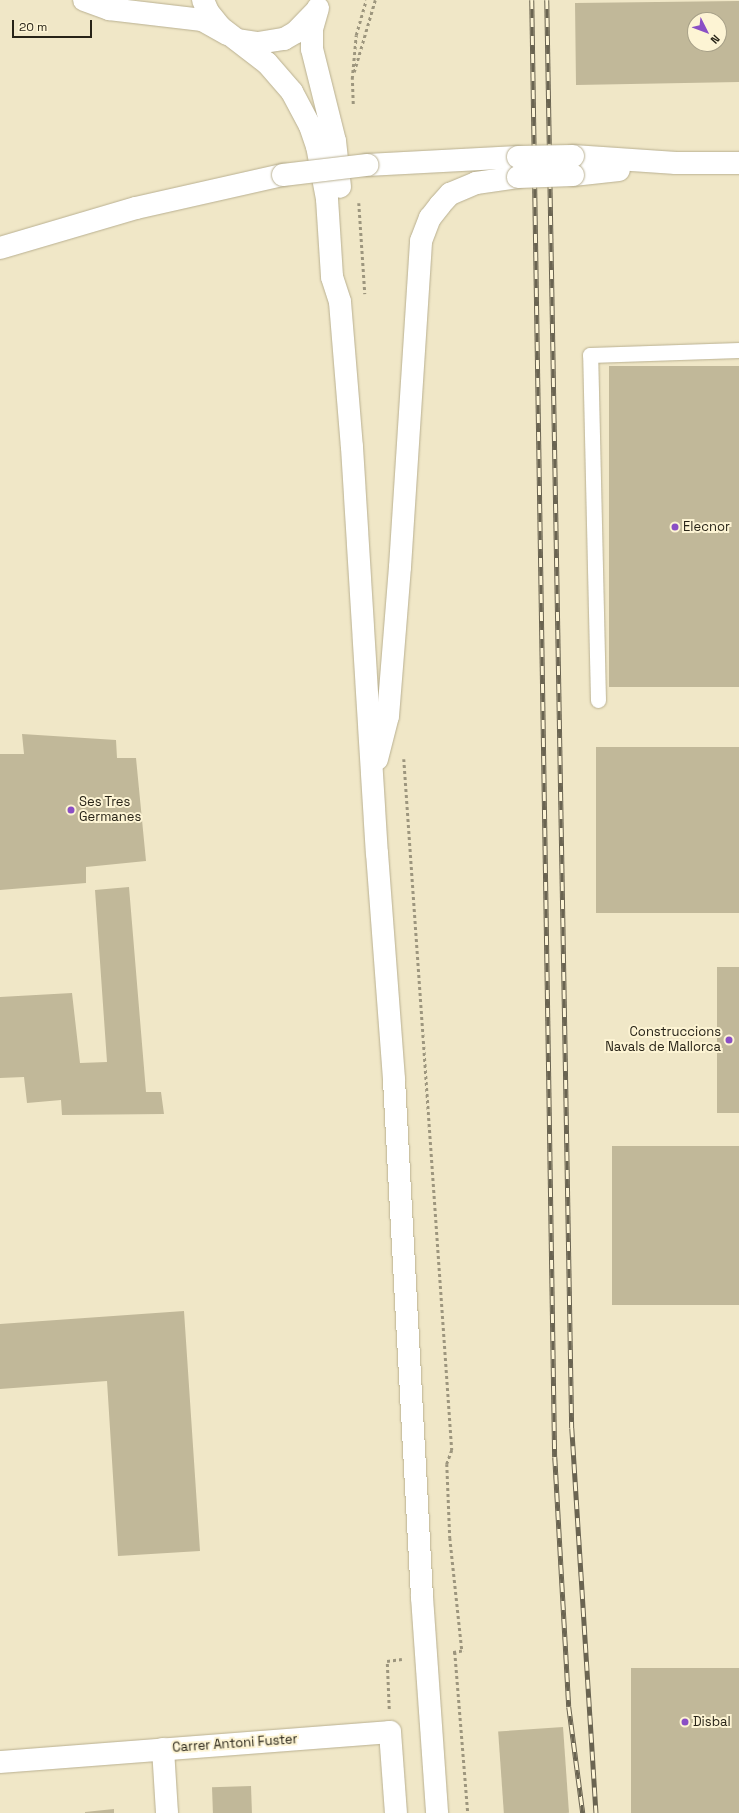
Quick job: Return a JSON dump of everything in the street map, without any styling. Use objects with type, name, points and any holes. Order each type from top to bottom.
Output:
[{"type":"main road","points":[[84,0],[109,9],[195,19],[232,37],[258,43],[284,39],[296,32],[321,4]]},
{"type":"main road","points":[[203,0],[213,21],[267,63],[292,92],[310,126],[322,161],[327,199],[332,277],[340,302],[394,1080],[426,1656],[437,1813]]},
{"type":"main road","points":[[321,4],[312,29],[312,49],[337,155],[346,275],[340,302]]},
{"type":"main road","points":[[0,248],[136,208],[283,175],[367,165],[518,167],[739,163]]},
{"type":"main road","points":[[372,777],[388,716],[400,567],[421,241],[430,218],[450,194],[518,167]]},
{"type":"main road","points":[[390,1732],[396,1813]]},
{"type":"main road","name":"Carrer Antoni Fuster","points":[[0,1762],[390,1732]]},
{"type":"main road","points":[[163,1749],[167,1813]]},
{"type":"lane","points":[[598,700],[590,355],[739,350]]},
{"type":"path","points":[[353,109],[352,79],[356,35],[366,0]]},
{"type":"path","points":[[352,79],[375,0]]},
{"type":"path","points":[[359,194],[365,296]]},
{"type":"path","points":[[390,1732],[387,1661],[462,1651],[450,1523],[447,1464],[452,1450],[404,756]]},
{"type":"path","points":[[455,1652],[468,1813]]},
{"type":"building","points":[[739,1],[739,82],[576,85],[575,3]]},
{"type":"building","name":"Elecnor","points":[[609,366],[739,366],[739,687],[609,687]]},
{"type":"building","name":"Ses Tres Germanes","points":[[22,734],[116,740],[117,758],[136,758],[146,861],[86,867],[86,883],[0,890],[0,754],[24,754]]},
{"type":"building","points":[[596,747],[739,747],[739,913],[596,913]]},
{"type":"building","points":[[129,887],[146,1092],[161,1092],[164,1114],[62,1115],[61,1100],[27,1103],[24,1077],[0,1078],[0,997],[72,993],[80,1063],[107,1062],[95,890]]},
{"type":"building","name":"Construccions Navals de Mallorca","points":[[717,967],[739,967],[739,1113],[717,1113]]},
{"type":"building","points":[[612,1146],[739,1146],[739,1305],[612,1305]]},
{"type":"building","points":[[184,1311],[200,1551],[118,1556],[107,1381],[0,1389],[0,1324]]},
{"type":"building","name":"Disbal","points":[[631,1668],[739,1668],[739,1813],[631,1813]]},
{"type":"building","points":[[563,1727],[569,1813],[504,1813],[498,1732]]},
{"type":"building","points":[[251,1786],[252,1813],[213,1813],[212,1787]]},
{"type":"building","points":[[114,1809],[114,1813],[85,1813],[85,1812]]},
{"type":"railway","points":[[532,0],[555,1457],[569,1707],[583,1813]]},
{"type":"railway","points":[[547,0],[572,1428],[596,1813]]},
{"type":"place","name":"Elecnor","points":[[675,527]]},
{"type":"place","name":"Ses Tres Germanes","points":[[71,810]]},
{"type":"place","name":"Construccions Navals de Mallorca","points":[[729,1040]]},
{"type":"place","name":"Disbal","points":[[685,1722]]}]
